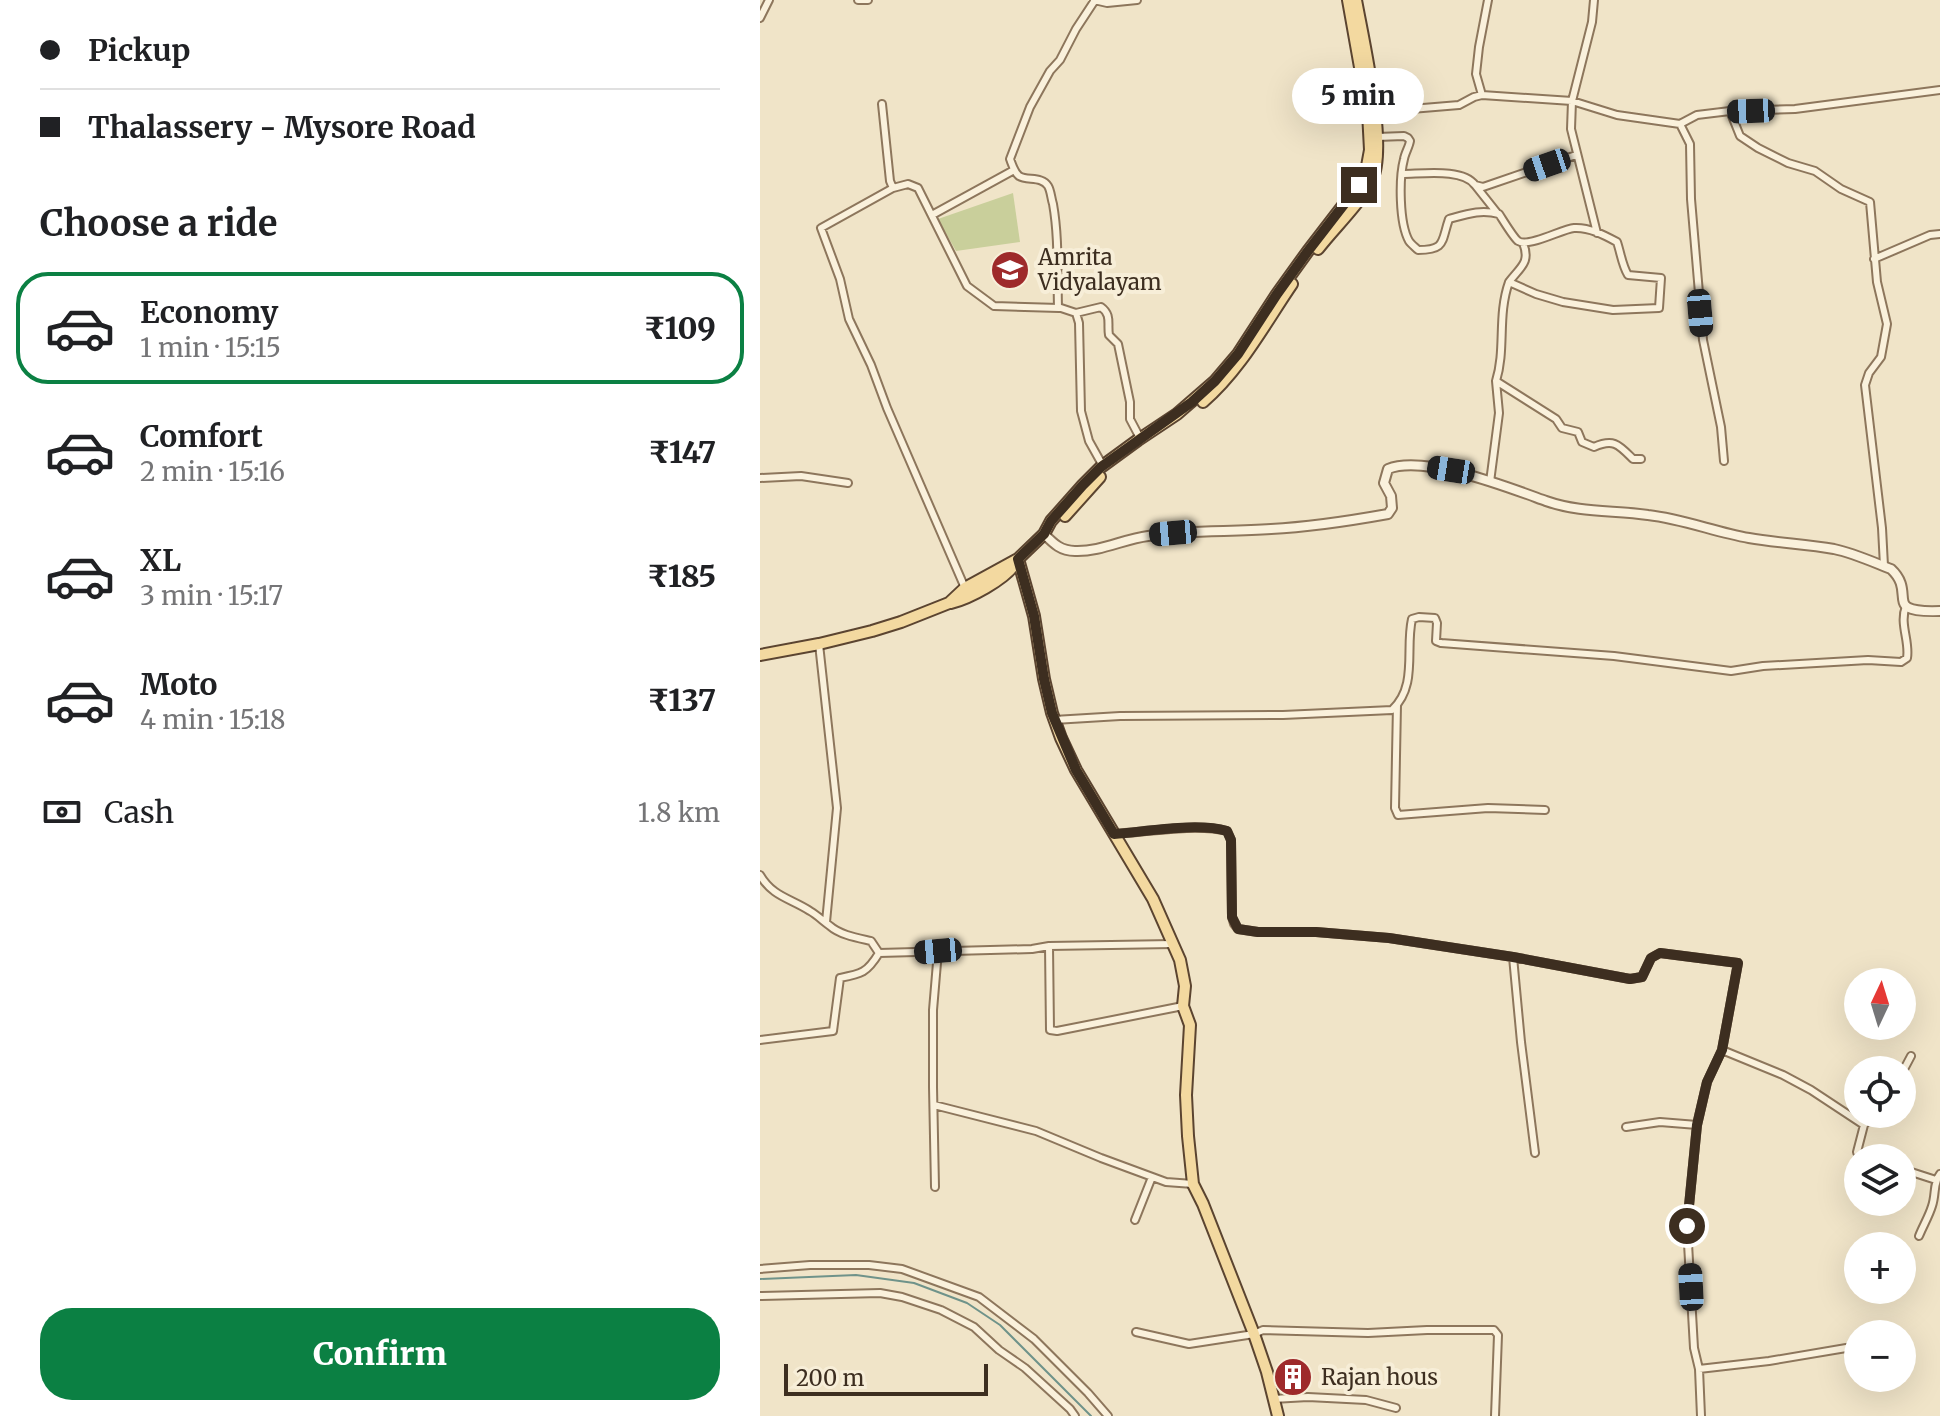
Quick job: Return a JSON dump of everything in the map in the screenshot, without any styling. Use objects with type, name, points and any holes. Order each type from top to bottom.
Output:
[{"type":"main road","points":[[1044,534],[1051,521],[1103,466],[1192,402],[1223,372],[1292,273],[1365,177],[1370,161],[1368,112],[1348,0]]},
{"type":"main road","points":[[760,655],[819,644],[901,622],[965,599],[1012,569],[1018,559],[1055,527],[1107,471],[1195,408],[1226,381],[1298,276],[1371,181],[1377,159],[1375,112],[1356,0]]},
{"type":"main road","points":[[949,603],[965,588],[1018,559]]},
{"type":"main road","points":[[1018,559],[1034,616],[1054,720],[1076,770],[1153,899],[1180,960],[1185,986],[1183,1006],[1190,1025],[1186,1095],[1193,1184],[1254,1334],[1278,1416]]},
{"type":"street","points":[[760,18],[769,0]]},
{"type":"street","points":[[858,0],[868,0]]},
{"type":"street","points":[[1059,308],[1058,246],[1050,189],[1042,180],[1019,176],[1010,159],[1030,107],[1094,0],[1107,3],[1137,0]]},
{"type":"street","points":[[1482,95],[1476,74],[1488,0]]},
{"type":"street","points":[[1594,0],[1592,22],[1572,101],[1571,129],[1597,233]]},
{"type":"street","points":[[1375,112],[1459,105],[1482,95],[1572,101],[1617,115],[1680,124],[1697,115],[1795,109],[1940,90]]},
{"type":"street","points":[[882,104],[893,188]]},
{"type":"street","points":[[1730,111],[1740,136],[1758,148],[1788,163],[1815,171],[1841,189],[1870,202],[1877,282],[1887,324],[1881,357],[1869,373],[1865,385],[1884,566]]},
{"type":"street","points":[[1680,124],[1690,144],[1694,243],[1703,340],[1721,427],[1724,461]]},
{"type":"street","points":[[1377,137],[1408,138],[1410,144],[1404,157],[1401,195],[1405,228],[1409,240],[1418,250],[1438,247],[1443,242],[1449,219],[1475,212],[1499,214]]},
{"type":"street","points":[[1475,185],[1483,187],[1576,155]]},
{"type":"street","points":[[932,215],[1014,170]]},
{"type":"street","points":[[1402,174],[1460,174],[1471,179],[1517,240],[1523,243],[1552,237],[1572,228],[1585,229],[1617,242],[1628,275],[1661,278],[1659,308],[1613,310],[1563,302],[1509,282]]},
{"type":"street","points":[[965,588],[849,319],[840,279],[821,228],[893,188],[908,184],[918,188],[967,286],[994,306],[1059,308],[1076,313],[1101,307],[1110,321],[1109,335],[1118,344],[1130,402],[1130,419],[1140,438]]},
{"type":"street","points":[[1874,259],[1930,235],[1940,234]]},
{"type":"street","points":[[1605,236],[1607,247]]},
{"type":"street","points":[[1490,482],[1499,413],[1496,381],[1500,368],[1503,300],[1509,282],[1524,264],[1527,254],[1523,243]]},
{"type":"street","points":[[1076,313],[1079,323],[1081,411],[1089,441],[1103,466]]},
{"type":"street","points":[[1496,381],[1556,419],[1562,428],[1578,432],[1582,442],[1594,447],[1604,443],[1618,444],[1633,459],[1641,459]]},
{"type":"street","points":[[1044,534],[1057,547],[1079,552],[1145,536],[1330,524],[1388,514],[1392,508],[1391,496],[1384,483],[1388,469],[1394,466],[1429,467],[1451,470],[1569,508],[1653,515],[1747,538],[1837,550],[1891,569],[1898,575],[1906,606],[1916,612],[1940,611]]},
{"type":"street","points":[[760,478],[801,476],[848,483]]},
{"type":"street","points":[[1054,720],[1388,710],[1397,705],[1406,691],[1412,619],[1419,617],[1435,618],[1436,641],[1441,643],[1614,656],[1731,671],[1868,660],[1901,662],[1907,658],[1908,652],[1903,613],[1906,606]]},
{"type":"street","points":[[819,644],[837,808],[826,922]]},
{"type":"street","points":[[1397,705],[1395,808],[1398,815],[1488,808],[1545,810]]},
{"type":"street","points":[[1114,834],[1214,828],[1227,831],[1231,840],[1232,917],[1238,929],[1389,938],[1630,979],[1642,977],[1651,958],[1660,953],[1738,963],[1722,1050],[1707,1082],[1697,1125],[1687,1226],[1701,1416]]},
{"type":"street","points":[[760,875],[767,887],[837,930],[871,941],[879,953]]},
{"type":"street","points":[[879,953],[1173,944]]},
{"type":"street","points":[[1049,946],[1050,1030],[1183,1006]]},
{"type":"street","points":[[935,1187],[933,1010],[938,951]]},
{"type":"street","points":[[760,1040],[833,1031],[840,978],[861,974],[871,967],[879,953]]},
{"type":"street","points":[[1513,957],[1535,1153]]},
{"type":"street","points":[[1722,1050],[1783,1075],[1844,1112]]},
{"type":"street","points":[[934,1105],[1036,1131],[1166,1182],[1193,1184]]},
{"type":"street","points":[[1626,1127],[1660,1122],[1697,1125]]},
{"type":"street","points":[[1916,1172],[1938,1177],[1932,1207],[1919,1236]]},
{"type":"street","points":[[1135,1220],[1152,1177]]},
{"type":"street","points":[[760,1269],[810,1265],[880,1266],[902,1269],[979,1297],[1034,1339],[1108,1416]]},
{"type":"street","points":[[760,1296],[880,1293],[941,1310],[974,1327],[1025,1368],[1075,1416]]},
{"type":"street","points":[[1136,1332],[1189,1344],[1263,1330],[1368,1333],[1494,1330],[1498,1335],[1495,1416]]},
{"type":"street","points":[[1699,1369],[1844,1348]]},
{"type":"street","points":[[1273,1399],[1366,1400],[1396,1408]]},
{"type":"green space","points":[[1013,193],[1020,242],[956,251],[938,219]]},
{"type":"waterway","points":[[760,1279],[856,1275],[914,1283],[967,1303],[1000,1325],[1091,1416]]},
{"type":"place","name":"Amrita Vidyalayam","points":[[1010,270]]},
{"type":"place","name":"Rajan hous","points":[[1293,1377]]},
{"type":"route","points":[[1359,185],[1277,294],[1238,354],[1215,381],[1177,414],[1101,467],[1051,521],[1044,534],[1018,559],[1034,616],[1052,713],[1076,770],[1114,834],[1214,828],[1227,831],[1231,840],[1232,917],[1238,929],[1389,938],[1630,979],[1642,977],[1651,958],[1660,953],[1738,963],[1722,1050],[1707,1082],[1697,1125],[1687,1226]]}]
